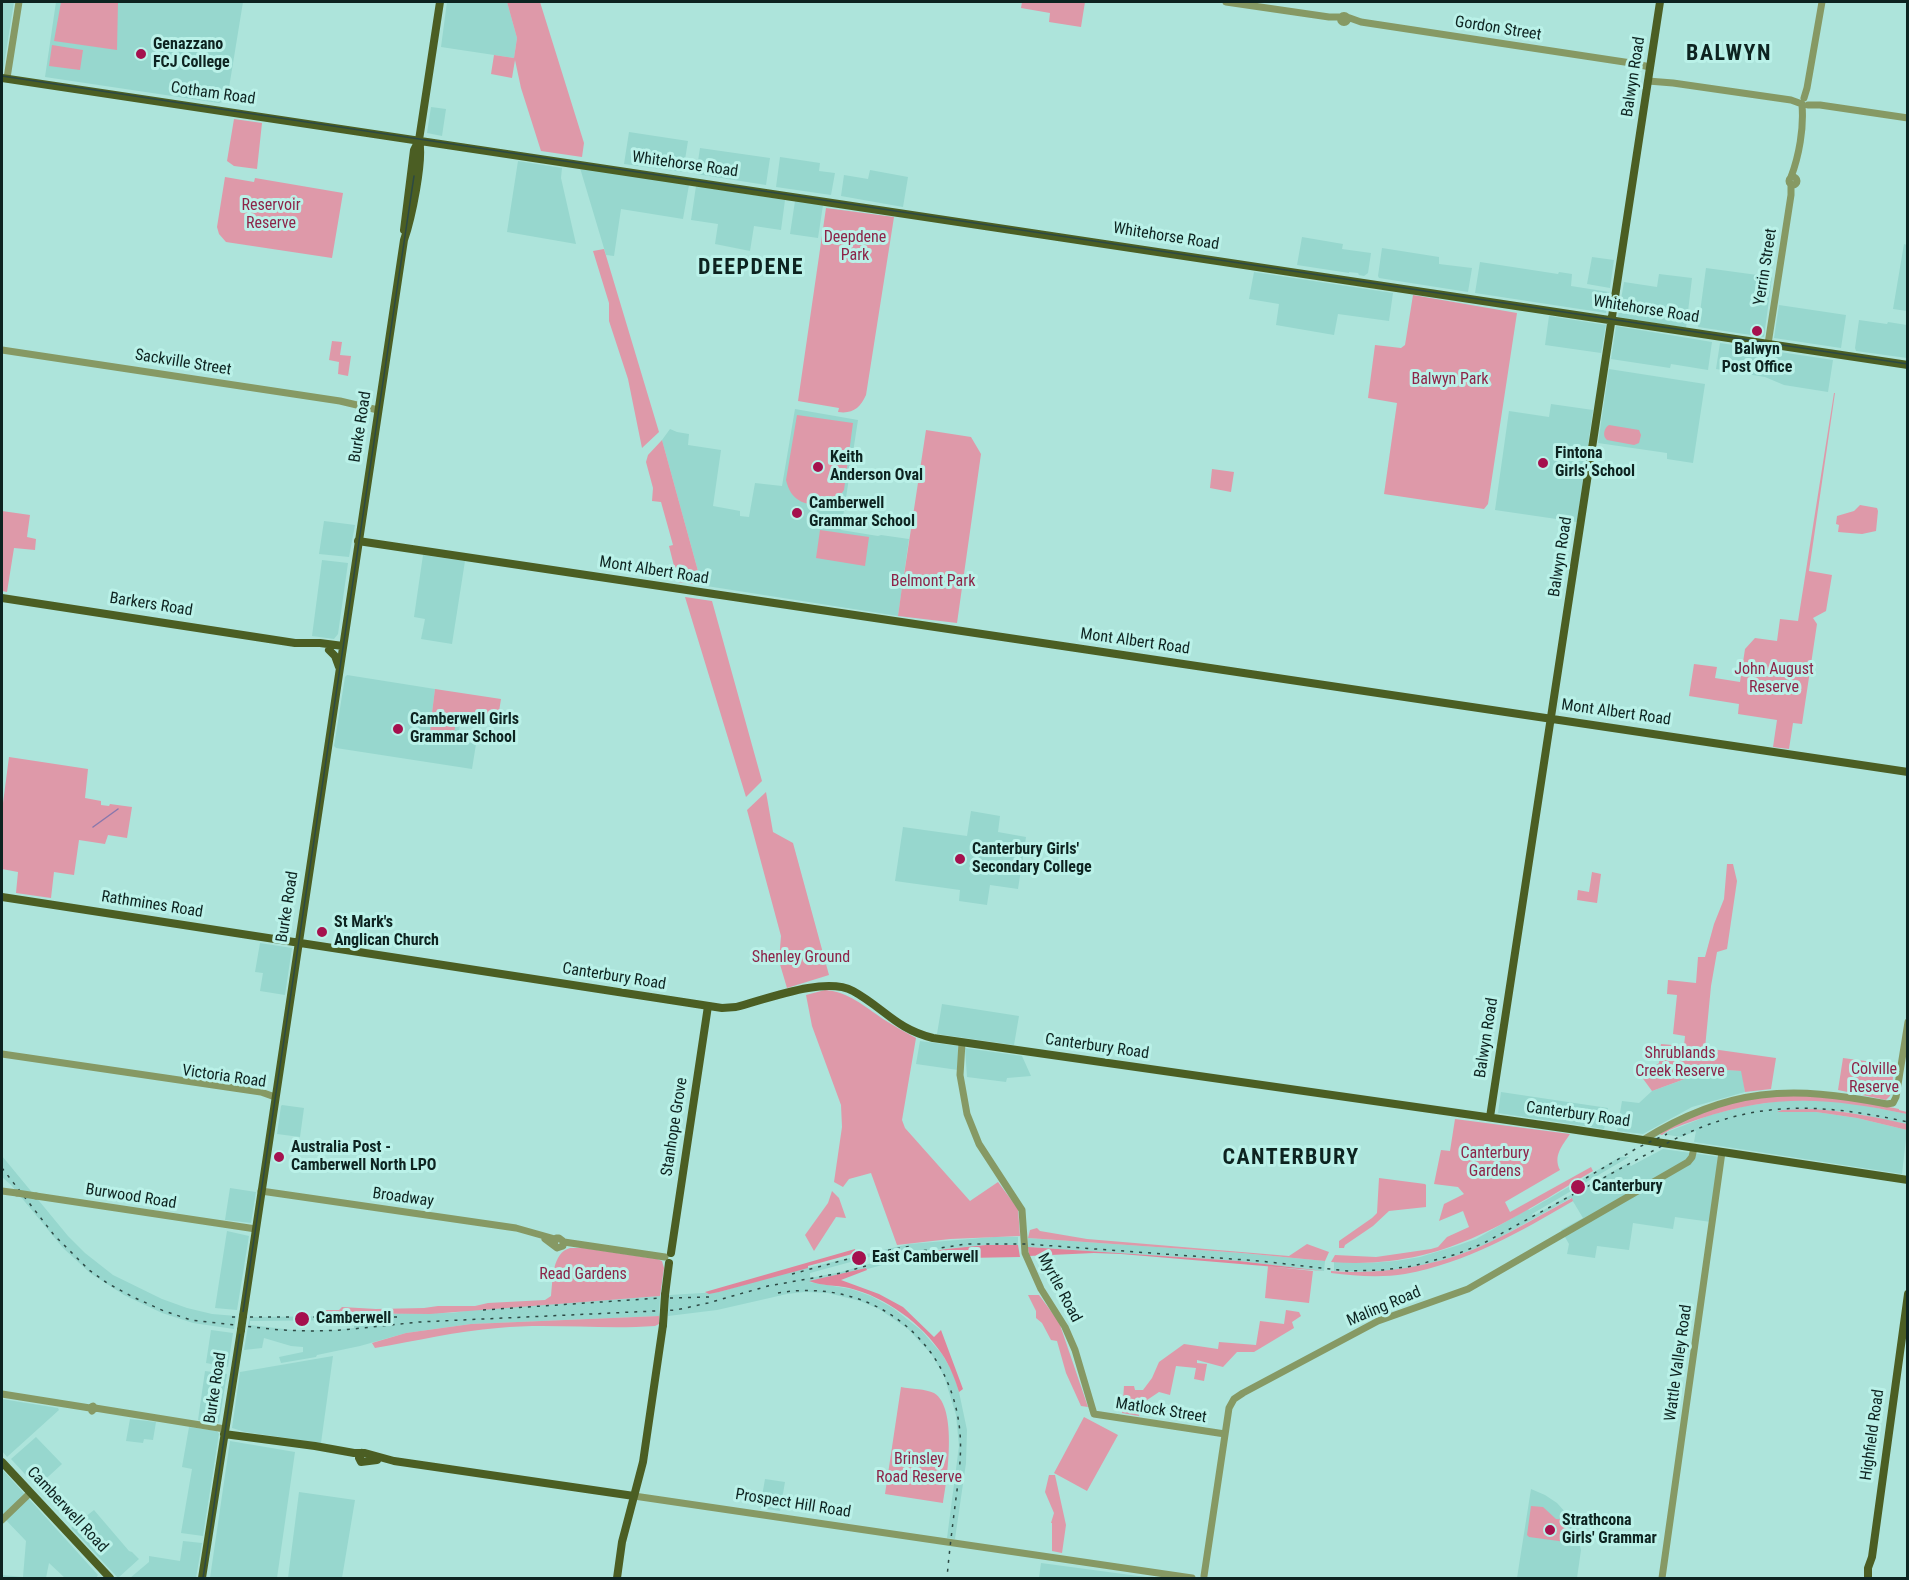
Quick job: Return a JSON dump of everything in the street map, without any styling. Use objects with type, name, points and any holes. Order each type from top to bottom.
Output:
[{"type":"main road","name":"Burke Road","points":[[202,1578],[404,240],[414,200],[421,149],[419,140],[440,2]]},
{"type":"main road","name":"Balwyn Road","points":[[1490,1118],[1660,2]]},
{"type":"main road","name":"Cotham Road","points":[[4,78],[419,140]]},
{"type":"main road","name":"Whitehorse Road","points":[[419,140],[1908,365]]},
{"type":"main road","name":"Mont Albert Road","points":[[358,541],[1908,772]]},
{"type":"main road","name":"Barkers Road","points":[[2,598],[295,643],[320,643],[342,649]]},
{"type":"main road","name":"Barkers Road","points":[[295,643],[328,650],[342,649]]},
{"type":"main road","points":[[328,650],[334,655],[339,668]]},
{"type":"main road","name":"Rathmines Road","points":[[2,897],[298,943]]},
{"type":"main road","name":"Canterbury Road","points":[[298,943],[722,1008],[736,1007],[817,986],[833,985],[851,990],[909,1031],[933,1038],[1908,1180]]},
{"type":"main road","name":"Stanhope Grove","points":[[617,1578],[622,1544],[646,1446],[663,1324],[669,1258],[708,1006]]},
{"type":"main road","name":"Highfield Road","points":[[1868,1578],[1908,1294]]},
{"type":"main road","name":"Prospect Hill Road","points":[[225,1431],[264,1440],[390,1461],[634,1496]]},
{"type":"main road","name":"Prospect Hill Road","points":[[289,1444],[303,1449],[319,1449]]},
{"type":"main road","name":"Camberwell Road","points":[[2,1462],[110,1578]]},
{"type":"street","points":[[4,78],[19,2]]},
{"type":"street","name":"Gordon Street","points":[[1226,2],[1651,66]]},
{"type":"street","name":"Yerrin Street","points":[[1768,344],[1822,2]]},
{"type":"street","points":[[1649,79],[1908,118]]},
{"type":"street","name":"Sackville Street","points":[[2,350],[379,407]]},
{"type":"street","points":[[1643,1140],[1693,1112],[1774,1092],[1822,1093],[1887,1104],[1893,1103],[1896,1097],[1908,1022]]},
{"type":"street","name":"Myrtle Road","points":[[962,1043],[960,1075],[967,1114],[979,1144],[1023,1210],[1023,1243],[1026,1256],[1041,1289],[1065,1327],[1075,1350],[1094,1414]]},
{"type":"street","name":"Victoria Road","points":[[2,1056],[261,1092],[275,1097]]},
{"type":"street","points":[[1659,1130],[1657,1137],[1661,1143]]},
{"type":"street","name":"Maling Road","points":[[1204,1578],[1229,1408],[1234,1399],[1378,1321],[1468,1289],[1688,1162],[1694,1148]]},
{"type":"street","name":"Wattle Valley Road","points":[[1662,1578],[1722,1152]]},
{"type":"street","name":"Burwood Road","points":[[2,1191],[256,1229]]},
{"type":"street","name":"Broadway","points":[[261,1191],[516,1228],[558,1243],[669,1258]]},
{"type":"street","points":[[2,1394],[225,1431]]},
{"type":"street","name":"Matlock Street","points":[[1094,1414],[1225,1434]]},
{"type":"street","points":[[2,1520],[30,1493]]},
{"type":"street","name":"Prospect Hill Road","points":[[634,1496],[1192,1578]]},
{"type":"shaded area","points":[[2,2],[14,2],[3,71],[2,70]]},
{"type":"shaded area","name":"Genazzano FCJ College","points":[[56,2],[243,2],[227,100],[219,103],[45,77]]},
{"type":"shaded area","points":[[447,2],[507,2],[517,38],[514,58],[441,47]]},
{"type":"shaded area","points":[[431,107],[446,109],[442,136],[427,133]]},
{"type":"shaded area","points":[[629,132],[688,141],[683,172],[624,164]]},
{"type":"shaded area","points":[[700,148],[770,158],[766,185],[696,174]]},
{"type":"shaded area","points":[[780,157],[820,163],[819,171],[835,173],[831,195],[776,187]]},
{"type":"shaded area","points":[[518,161],[562,168],[561,178],[576,244],[507,232]]},
{"type":"shaded area","points":[[580,168],[689,185],[683,219],[621,209],[614,256],[606,255]]},
{"type":"shaded area","points":[[870,170],[908,177],[903,207],[841,196],[844,175],[868,179]]},
{"type":"shaded area","points":[[696,186],[785,200],[781,230],[754,226],[750,251],[715,244],[718,224],[691,220]]},
{"type":"shaded area","points":[[795,201],[823,205],[818,238],[790,234]]},
{"type":"shaded area","points":[[1302,237],[1343,244],[1342,249],[1371,253],[1368,273],[1364,276],[1358,273],[1297,265]]},
{"type":"shaded area","points":[[1904,244],[1907,245],[1907,311],[1893,309]]},
{"type":"shaded area","points":[[1382,248],[1439,257],[1439,264],[1472,268],[1468,292],[1379,278]]},
{"type":"shaded area","points":[[1592,257],[1614,260],[1610,288],[1587,284]]},
{"type":"shaded area","points":[[1480,262],[1558,274],[1559,272],[1572,274],[1571,286],[1609,292],[1606,313],[1475,293]]},
{"type":"shaded area","points":[[1706,268],[1772,277],[1764,337],[1698,327]]},
{"type":"shaded area","points":[[1254,272],[1393,293],[1389,321],[1338,314],[1334,335],[1276,325],[1279,304],[1249,299]]},
{"type":"shaded area","points":[[1659,274],[1692,278],[1686,328],[1618,317],[1624,282],[1657,287]]},
{"type":"shaded area","points":[[1779,305],[1846,315],[1841,348],[1774,338]]},
{"type":"shaded area","points":[[1549,316],[1606,325],[1601,353],[1545,345]]},
{"type":"shaded area","points":[[1859,320],[1907,325],[1907,358],[1856,351]]},
{"type":"shaded area","points":[[1616,326],[1712,342],[1708,370],[1671,364],[1670,368],[1611,359]]},
{"type":"shaded area","points":[[1720,343],[1833,360],[1828,392],[1784,385],[1765,377],[1716,369]]},
{"type":"shaded area","points":[[1609,369],[1705,384],[1693,463],[1667,459],[1667,453],[1598,443]]},
{"type":"shaded area","name":"Fintona Girls' School","points":[[1551,404],[1593,410],[1577,522],[1495,510],[1509,411],[1549,417]]},
{"type":"shaded area","name":"Camberwell Grammar School","points":[[795,409],[858,420],[841,530],[909,539],[898,616],[700,585],[662,440],[670,429],[689,434],[688,445],[721,450],[713,506],[740,511],[740,516],[749,517],[755,483],[782,486]]},
{"type":"shaded area","points":[[324,521],[355,525],[349,557],[319,554]]},
{"type":"shaded area","points":[[423,555],[465,561],[452,644],[421,639],[425,619],[414,617]]},
{"type":"shaded area","points":[[322,560],[348,563],[338,634],[334,639],[312,636]]},
{"type":"shaded area","name":"Camberwell Girls Grammar School","points":[[347,675],[435,689],[432,713],[461,717],[458,740],[476,744],[472,769],[336,748],[334,746]]},
{"type":"shaded area","name":"Canterbury Girls' Secondary College","points":[[971,811],[1000,816],[998,832],[1026,837],[1018,889],[990,885],[987,905],[959,901],[960,890],[895,881],[903,827],[967,836]]},
{"type":"shaded area","points":[[260,943],[292,948],[285,995],[260,991],[263,973],[255,972]]},
{"type":"shaded area","points":[[942,1004],[1019,1016],[1014,1045],[937,1034]]},
{"type":"shaded area","points":[[920,1041],[958,1046],[958,1070],[916,1064]]},
{"type":"shaded area","points":[[965,1048],[1022,1056],[1031,1076],[1007,1078],[1006,1082],[967,1077]]},
{"type":"shaded area","points":[[1713,1069],[1742,1071],[1745,1092],[1692,1107],[1643,1134],[1617,1131],[1622,1101],[1639,1103],[1652,1091]]},
{"type":"shaded area","points":[[1501,1092],[1608,1108],[1604,1129],[1498,1113]]},
{"type":"shaded area","points":[[1781,1101],[1847,1102],[1907,1114],[1907,1124],[1841,1111],[1778,1112],[1816,1112],[1857,1118],[1907,1130],[1902,1174],[1694,1142],[1696,1131],[1681,1137],[1662,1134],[1710,1115],[1745,1106]]},
{"type":"shaded area","points":[[282,1105],[304,1108],[300,1137],[277,1134]]},
{"type":"shaded area","points":[[1663,1149],[1720,1157],[1711,1222],[1675,1217],[1673,1229],[1633,1223],[1629,1250],[1597,1246],[1595,1258],[1567,1254],[1569,1244],[1561,1230],[1583,1218],[1571,1198],[1490,1243],[1453,1257],[1418,1267],[1380,1272],[1334,1271],[1334,1262],[1396,1261],[1420,1257],[1476,1239],[1620,1157],[1629,1157],[1532,1214],[1533,1216],[1628,1163],[1631,1166]]},
{"type":"shaded area","points":[[2,1156],[68,1236],[113,1275],[162,1299],[187,1308],[212,1314],[236,1316],[234,1329],[193,1323],[162,1313],[124,1295],[90,1273],[63,1248],[2,1177]]},
{"type":"shaded area","points":[[230,1188],[256,1192],[251,1223],[225,1220]]},
{"type":"shaded area","points":[[227,1231],[249,1236],[237,1310],[215,1308]]},
{"type":"shaded area","points":[[1018,1237],[1018,1245],[986,1245],[933,1250],[853,1273],[809,1282],[851,1289],[871,1296],[893,1308],[921,1330],[942,1354],[953,1373],[967,1430],[966,1463],[955,1539],[947,1538],[959,1446],[956,1415],[944,1376],[932,1355],[908,1329],[879,1309],[860,1301],[828,1293],[787,1294],[717,1310],[668,1316],[669,1295],[719,1292],[773,1276],[909,1244]],"holes":[[[910,1249],[910,1252],[841,1272],[810,1278],[810,1273],[869,1257]]]},
{"type":"shaded area","points":[[1028,1238],[1325,1261],[1324,1271],[1239,1261],[1028,1247]]},
{"type":"shaded area","points":[[1018,1245],[1020,1257],[912,1259],[910,1255],[946,1249]]},
{"type":"shaded area","points":[[1028,1247],[1239,1261],[1324,1271],[1121,1254],[1029,1256]]},
{"type":"shaded area","points":[[855,1249],[856,1253],[808,1266],[808,1268],[719,1292],[709,1294],[705,1292]]},
{"type":"shaded area","points":[[866,1268],[867,1270],[841,1280],[879,1294],[903,1307],[934,1337],[941,1330],[963,1389],[959,1392],[947,1363],[934,1343],[902,1313],[863,1292],[809,1281]]},
{"type":"shaded area","points":[[660,1296],[659,1316],[471,1324],[406,1333],[316,1357],[281,1363],[279,1357],[303,1352],[303,1347],[264,1338],[262,1348],[244,1350],[250,1314],[250,1317],[354,1316],[354,1314],[452,1313]],"holes":[[[354,1320],[354,1328],[293,1330],[250,1325],[250,1321]]]},
{"type":"shaded area","points":[[211,1330],[233,1333],[228,1367],[206,1363]]},
{"type":"shaded area","points":[[333,1356],[321,1443],[232,1428],[240,1372]]},
{"type":"shaded area","points":[[205,1371],[227,1374],[219,1423],[198,1420]]},
{"type":"shaded area","points":[[2,1399],[59,1410],[7,1457],[2,1451]]},
{"type":"shaded area","points":[[130,1419],[156,1422],[153,1440],[144,1439],[143,1443],[126,1441]]},
{"type":"shaded area","points":[[189,1427],[217,1431],[219,1434],[203,1536],[181,1533],[192,1469],[182,1467]]},
{"type":"shaded area","points":[[36,1437],[62,1464],[37,1487],[11,1459]]},
{"type":"shaded area","points":[[230,1441],[295,1452],[277,1578],[210,1578]]},
{"type":"shaded area","points":[[2,1469],[98,1575],[96,1578],[65,1578],[49,1563],[46,1578],[2,1578],[2,1575],[23,1577],[26,1541],[2,1516]]},
{"type":"shaded area","points":[[765,1479],[785,1482],[780,1511],[760,1508]]},
{"type":"shaded area","name":"Strathcona Girls' Grammar","points":[[1531,1489],[1557,1503],[1574,1525],[1581,1550],[1577,1578],[1517,1578]]},
{"type":"shaded area","points":[[299,1492],[355,1500],[342,1578],[288,1578]]},
{"type":"shaded area","points":[[94,1510],[129,1551],[139,1559],[118,1578],[71,1528]]},
{"type":"shaded area","points":[[183,1541],[202,1543],[196,1578],[130,1578],[149,1562],[149,1556],[180,1561]]},
{"type":"shaded area","points":[[1041,1563],[1153,1578],[1039,1578]]},
{"type":"green space","points":[[61,2],[118,2],[117,50],[54,41]]},
{"type":"green space","points":[[507,2],[540,2],[584,143],[582,157],[541,151],[521,88],[515,60],[512,78],[491,74],[494,55],[514,58],[517,38]]},
{"type":"green space","points":[[1022,2],[1085,2],[1081,27],[1049,22],[1050,13],[1021,8]]},
{"type":"green space","points":[[52,45],[83,50],[80,70],[49,66]]},
{"type":"green space","points":[[234,119],[262,123],[257,169],[234,166],[227,161]]},
{"type":"green space","name":"Reservoir Reserve","points":[[225,177],[254,182],[255,178],[343,193],[332,258],[226,242],[219,234],[217,227]]},
{"type":"green space","name":"Deepdene Park","points":[[826,208],[894,217],[866,395],[858,407],[848,412],[838,412],[839,408],[798,401]]},
{"type":"green space","points":[[604,249],[659,432],[642,448],[628,379],[609,321],[609,303],[593,251]]},
{"type":"green space","name":"Balwyn Park","points":[[1413,295],[1517,313],[1488,504],[1484,509],[1384,494],[1397,403],[1368,398],[1375,345],[1401,348],[1405,345]]},
{"type":"green space","points":[[332,341],[342,342],[340,355],[351,356],[348,376],[338,374],[339,362],[329,360]]},
{"type":"green space","name":"John August Reserve","points":[[1834,393],[1809,571],[1832,575],[1826,611],[1813,618],[1817,624],[1802,724],[1793,723],[1789,749],[1773,747],[1777,720],[1738,714],[1739,704],[1689,696],[1694,664],[1717,667],[1715,678],[1740,682],[1745,649],[1755,638],[1777,641],[1780,619],[1798,621]]},
{"type":"green space","name":"Keith Anderson Oval","points":[[797,415],[853,423],[844,490],[839,497],[827,505],[812,505],[801,501],[788,487],[786,480]]},
{"type":"green space","points":[[1609,425],[1639,430],[1641,435],[1639,443],[1634,445],[1607,440],[1604,432]]},
{"type":"green space","name":"Belmont Park","points":[[926,430],[971,437],[981,454],[957,623],[898,616],[902,587],[898,586],[904,575]]},
{"type":"green space","points":[[662,440],[700,585],[678,582],[669,546],[673,545],[661,502],[652,501],[653,488],[646,462],[648,455]]},
{"type":"green space","points":[[1212,469],[1234,472],[1231,492],[1210,488]]},
{"type":"green space","points":[[1860,505],[1877,508],[1876,531],[1862,534],[1838,532],[1837,516],[1854,511]]},
{"type":"green space","points":[[2,511],[30,515],[27,537],[36,539],[35,550],[14,548],[7,592],[2,591]]},
{"type":"green space","points":[[820,530],[869,537],[865,566],[816,558]]},
{"type":"green space","points":[[685,597],[712,601],[762,781],[746,797]]},
{"type":"green space","points":[[435,689],[501,699],[497,724],[432,713]]},
{"type":"green space","points":[[435,717],[445,719],[444,723],[447,719],[456,721],[453,740],[430,736],[431,721],[434,721]]},
{"type":"green space","points":[[9,757],[88,769],[85,798],[101,801],[101,805],[132,807],[127,838],[108,835],[105,844],[79,840],[74,875],[54,872],[51,898],[16,893],[18,872],[2,869],[2,803]]},
{"type":"green space","name":"Shenley Ground","points":[[766,792],[773,832],[793,843],[829,975],[787,988],[779,961],[781,936],[747,810]]},
{"type":"green space","name":"Shrublands Creek Reserve","points":[[1727,864],[1733,864],[1737,881],[1727,949],[1717,952],[1705,1048],[1776,1058],[1771,1089],[1745,1092],[1741,1071],[1712,1069],[1652,1091],[1641,1076],[1659,1063],[1661,1044],[1684,1046],[1685,1036],[1673,1034],[1677,995],[1667,994],[1668,980],[1696,983],[1698,957],[1705,957],[1724,899]]},
{"type":"green space","points":[[1592,872],[1601,874],[1597,903],[1577,900],[1578,890],[1589,892]]},
{"type":"green space","points":[[825,990],[849,997],[916,1038],[902,1120],[905,1128],[970,1201],[998,1182],[1018,1209],[1020,1236],[950,1239],[897,1245],[871,1173],[849,1179],[843,1187],[834,1182],[842,1127],[841,1105],[812,1026],[806,995]]},
{"type":"green space","name":"Colville Reserve","points":[[1843,1058],[1895,1065],[1890,1096],[1886,1100],[1838,1090]]},
{"type":"green space","points":[[1794,1094],[1865,1102],[1899,1109],[1907,1114],[1853,1104],[1778,1102],[1727,1111],[1679,1126],[1662,1135],[1659,1134],[1698,1113],[1745,1099]]},
{"type":"green space","points":[[1812,1109],[1895,1121],[1907,1124],[1907,1130],[1857,1118],[1816,1112],[1777,1112]]},
{"type":"green space","name":"Canterbury Gardens","points":[[1455,1119],[1570,1134],[1558,1156],[1560,1170],[1505,1202],[1510,1212],[1591,1167],[1593,1171],[1500,1225],[1439,1251],[1406,1259],[1370,1263],[1331,1262],[1335,1255],[1376,1257],[1431,1249],[1438,1247],[1447,1237],[1469,1227],[1463,1211],[1439,1221],[1444,1204],[1464,1194],[1458,1187],[1434,1184],[1441,1150],[1450,1151]]},
{"type":"green space","points":[[1379,1178],[1425,1184],[1426,1207],[1389,1211],[1344,1248],[1339,1248],[1339,1241],[1377,1213]]},
{"type":"green space","points":[[832,1191],[839,1198],[846,1218],[836,1217],[814,1251],[805,1235],[828,1203]]},
{"type":"green space","points":[[1572,1198],[1573,1201],[1513,1235],[1471,1254],[1428,1269],[1396,1275],[1368,1276],[1331,1273],[1331,1271],[1392,1270],[1452,1257],[1500,1237]]},
{"type":"green space","points":[[1037,1228],[1040,1231],[1087,1239],[1289,1256],[1307,1244],[1329,1252],[1325,1261],[1028,1238],[1030,1230]]},
{"type":"green space","name":"Read Gardens","points":[[570,1248],[583,1248],[662,1261],[664,1268],[660,1296],[430,1314],[319,1313],[321,1310],[339,1310],[342,1307],[424,1308],[545,1300],[551,1296],[557,1261],[564,1251]]},
{"type":"green space","points":[[1268,1266],[1313,1271],[1309,1303],[1265,1298]]},
{"type":"green space","points":[[1028,1295],[1039,1295],[1059,1322],[1088,1407],[1081,1406],[1066,1373],[1057,1341],[1051,1340],[1042,1323],[1036,1318],[1036,1311]]},
{"type":"green space","points":[[1286,1310],[1299,1312],[1301,1316],[1292,1322],[1294,1328],[1254,1352],[1237,1352],[1223,1367],[1197,1360],[1197,1363],[1207,1364],[1204,1381],[1194,1379],[1196,1368],[1176,1366],[1170,1395],[1159,1392],[1141,1404],[1139,1416],[1122,1413],[1124,1386],[1134,1386],[1135,1390],[1143,1390],[1152,1378],[1159,1362],[1184,1344],[1218,1349],[1219,1342],[1256,1345],[1260,1321],[1284,1324]]},
{"type":"green space","points":[[659,1316],[659,1324],[655,1326],[483,1329],[375,1348],[372,1343],[406,1333],[471,1324]]},
{"type":"green space","name":"Brinsley Road Reserve","points":[[901,1387],[934,1393],[941,1401],[946,1413],[949,1445],[943,1503],[885,1494]]},
{"type":"green space","points":[[1084,1417],[1118,1435],[1087,1491],[1054,1473]]},
{"type":"green space","points":[[1049,1475],[1055,1475],[1066,1525],[1062,1553],[1052,1551],[1051,1523],[1054,1513],[1045,1492]]},
{"type":"green space","points":[[1531,1506],[1543,1507],[1556,1519],[1569,1520],[1566,1542],[1527,1535]]},
{"type":"waterway","points":[[93,827],[118,809]]},
{"type":"tram line","points":[[2,76],[1908,364]]},
{"type":"tram line","points":[[203,1578],[414,176]]},
{"type":"railway","points":[[2,1168],[54,1235],[89,1270],[133,1297],[191,1320],[280,1330],[314,1331],[419,1322],[676,1310],[768,1286],[841,1273],[915,1252],[966,1244],[1027,1244],[1260,1261],[1347,1271],[1383,1270],[1413,1266],[1457,1254],[1484,1243],[1671,1141],[1701,1127],[1730,1118],[1787,1109],[1816,1109],[1845,1111],[1908,1122]]},
{"type":"railway","points":[[1586,1178],[1639,1147],[1667,1134]]},
{"type":"railway","points":[[792,1274],[863,1255],[911,1246]]},
{"type":"railway","points":[[778,1293],[812,1291],[845,1295],[874,1305],[901,1322],[923,1343],[941,1369],[954,1399],[960,1433],[959,1470],[947,1578]]},
{"type":"railway","points":[[670,1298],[711,1297]]},
{"type":"railway","points":[[483,1310],[660,1298]]},
{"type":"railway","points":[[232,1317],[397,1317]]},
{"type":"place","name":"Genazzano FCJ College","points":[[141,54]]},
{"type":"place","name":"Balwyn Post Office","points":[[1757,331]]},
{"type":"place","name":"Fintona Girls' School","points":[[1543,463]]},
{"type":"place","name":"Keith Anderson Oval","points":[[818,467]]},
{"type":"place","name":"Camberwell Grammar School","points":[[797,513]]},
{"type":"place","name":"Camberwell Girls Grammar School","points":[[398,729]]},
{"type":"place","name":"Canterbury Girls' Secondary College","points":[[960,859]]},
{"type":"place","name":"St Mark's Anglican Church","points":[[322,932]]},
{"type":"place","name":"Australia Post - Camberwell North LPO","points":[[279,1157]]},
{"type":"place","name":"Canterbury","points":[[1578,1187]]},
{"type":"place","name":"East Camberwell","points":[[859,1258]]},
{"type":"place","name":"Camberwell","points":[[302,1319]]},
{"type":"place","name":"Strathcona Girls' Grammar","points":[[1550,1530]]},
{"type":"district","name":"BALWYN","points":[[1729,54]]},
{"type":"district","name":"DEEPDENE","points":[[751,268]]},
{"type":"district","name":"CANTERBURY","points":[[1291,1158]]}]
